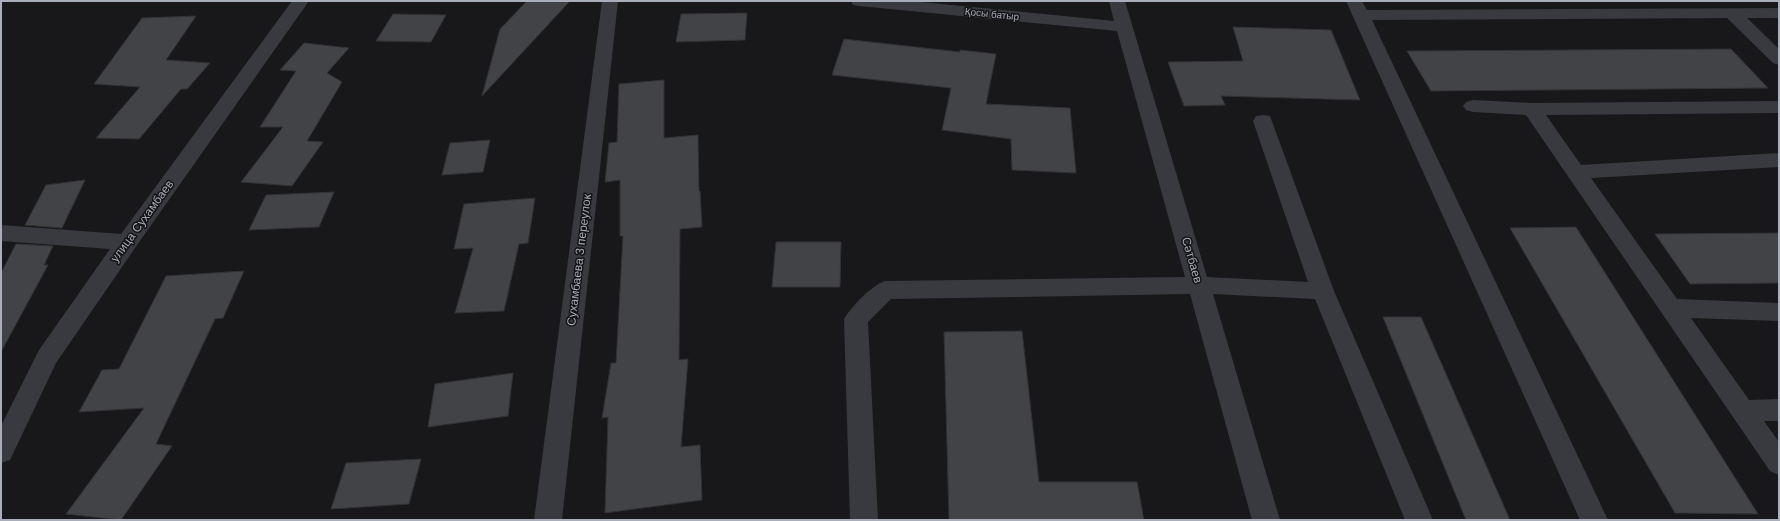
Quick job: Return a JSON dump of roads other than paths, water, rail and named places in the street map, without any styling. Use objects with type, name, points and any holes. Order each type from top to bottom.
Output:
[{"type":"street","name":"улица Сухамбаев","points":[[1,452],[47,357],[127,242],[301,1]]},
{"type":"street","name":"Сухамбаева 3 переулок","points":[[548,520],[610,1]]},
{"type":"street","name":"Қосы батыр","points":[[859,1],[1125,27]]},
{"type":"street","name":"Сәтбаев","points":[[1117,1],[1266,520]]},
{"type":"street","points":[[1594,520],[1526,370],[1357,8],[1732,14],[1779,13]]},
{"type":"street","points":[[1732,14],[1779,59]]},
{"type":"street","points":[[1473,106],[1532,110],[1779,107]]},
{"type":"street","points":[[1532,110],[1779,463]]},
{"type":"street","points":[[1263,121],[1323,291],[1419,520]]},
{"type":"street","points":[[1576,172],[1779,160]]},
{"type":"street","points":[[1,233],[127,242]]},
{"type":"street","points":[[864,520],[856,319],[885,290],[1199,285],[1323,291]]},
{"type":"street","points":[[1671,308],[1779,312]]},
{"type":"street","points":[[1742,411],[1779,410]]}]
